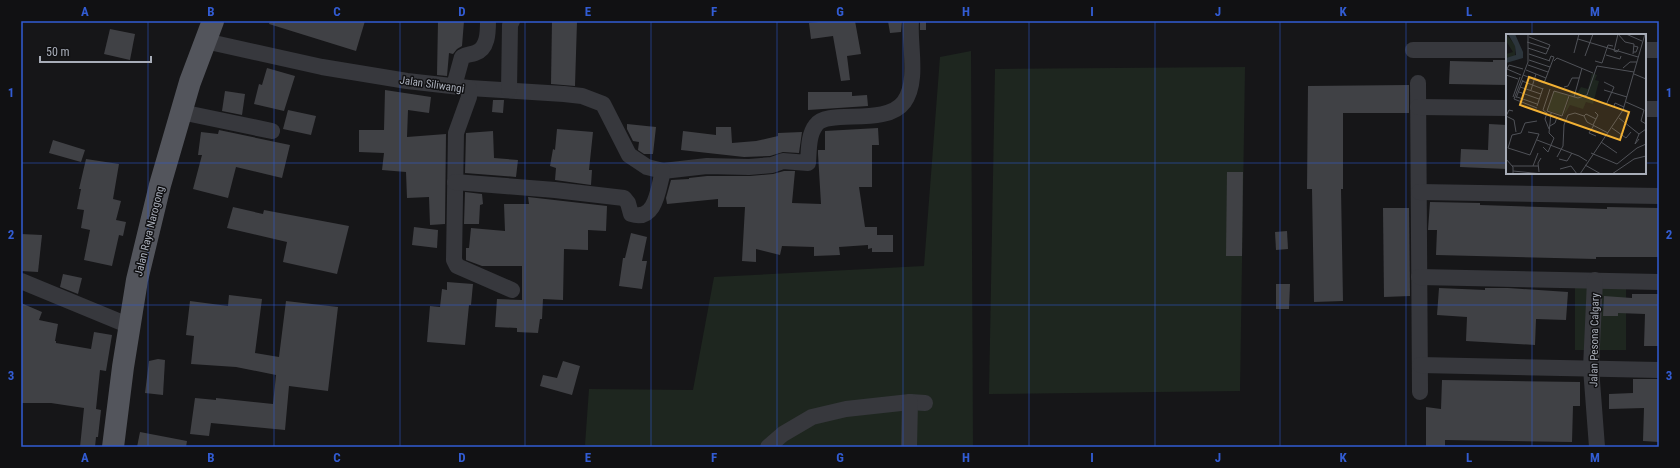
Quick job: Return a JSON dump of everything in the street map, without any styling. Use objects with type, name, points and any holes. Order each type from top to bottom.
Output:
[{"type":"main road","name":"Jalan Raya Narogong","points":[[113,447],[123,367],[137,280],[160,185],[181,112],[190,82],[209,31]]},
{"type":"street","points":[[488,21],[484,46],[478,52],[462,57],[462,87],[582,96],[603,104],[629,155],[647,167],[663,171],[707,166],[749,167],[772,165],[783,161],[808,163],[810,139],[816,124],[825,118],[862,117],[888,113],[904,102],[912,80],[911,21]]},
{"type":"street","points":[[509,90],[510,25],[512,21]]},
{"type":"street","name":"Jalan Siliwangi","points":[[209,31],[322,67],[407,81],[462,87],[469,97],[456,133],[454,260],[457,266],[512,290]]},
{"type":"street","points":[[1413,50],[1506,50]]},
{"type":"street","points":[[1646,50],[1659,50]]},
{"type":"street","points":[[1418,82],[1420,392]]},
{"type":"street","points":[[1418,107],[1506,108]]},
{"type":"street","points":[[1646,109],[1659,109]]},
{"type":"street","points":[[181,112],[272,131]]},
{"type":"street","points":[[455,182],[555,190],[624,198],[628,203],[631,214],[642,216],[647,214],[652,209],[663,171]]},
{"type":"street","points":[[1419,192],[1659,196]]},
{"type":"street","points":[[1419,277],[1659,282]]},
{"type":"street","name":"Jalan Pesona Calgary","points":[[1594,280],[1591,368],[1597,447]]},
{"type":"street","points":[[21,281],[130,326]]},
{"type":"street","points":[[1420,365],[1659,370]]},
{"type":"street","points":[[768,447],[782,434],[812,417],[846,409],[917,402],[909,447]]},
{"type":"shaded area","points":[[971,51],[973,447],[600,447],[585,445],[589,389],[693,390],[714,277],[924,266],[940,57]]},
{"type":"shaded area","points":[[1245,67],[1240,391],[989,394],[995,69]]},
{"type":"shaded area","points":[[1575,281],[1626,281],[1626,350],[1575,350]]},
{"type":"building","points":[[270,21],[365,21],[356,51],[269,24]]},
{"type":"building","points":[[438,21],[464,21],[462,46],[453,54],[449,53],[447,76],[437,75]]},
{"type":"building","points":[[552,21],[577,21],[575,86],[551,84]]},
{"type":"building","points":[[855,21],[861,54],[847,56],[850,80],[841,81],[833,36],[811,39],[809,23]]},
{"type":"building","points":[[888,21],[902,21],[901,32],[890,33]]},
{"type":"building","points":[[920,21],[926,21],[926,30],[920,30]]},
{"type":"building","points":[[110,29],[135,34],[130,60],[104,54]]},
{"type":"building","points":[[1493,60],[1506,60],[1506,85],[1449,84],[1450,61],[1493,62]]},
{"type":"building","points":[[267,68],[295,76],[284,111],[254,104],[259,84],[262,85]]},
{"type":"building","points":[[1409,85],[1409,113],[1343,113],[1343,189],[1341,189],[1343,301],[1314,302],[1312,189],[1307,189],[1308,86]]},
{"type":"building","points":[[385,90],[431,97],[429,113],[408,110],[407,137],[446,134],[445,224],[430,225],[429,197],[407,198],[406,172],[382,170],[384,153],[359,152],[359,130],[384,130]]},
{"type":"building","points":[[225,91],[245,94],[242,115],[222,111]]},
{"type":"building","points":[[808,92],[852,92],[852,96],[867,95],[868,106],[808,110]]},
{"type":"building","points":[[493,100],[504,100],[503,113],[492,112]]},
{"type":"building","points":[[288,110],[316,116],[311,135],[283,129]]},
{"type":"building","points":[[627,124],[656,127],[653,154],[644,154],[638,150],[639,142],[633,141],[627,129]]},
{"type":"building","points":[[1489,124],[1506,125],[1506,169],[1460,167],[1461,149],[1488,150]]},
{"type":"building","points":[[716,127],[731,127],[732,143],[756,141],[778,136],[778,133],[802,132],[799,153],[783,152],[770,156],[744,157],[681,150],[683,131],[716,135]]},
{"type":"building","points":[[878,128],[879,145],[872,145],[872,187],[859,187],[865,227],[877,227],[877,235],[893,235],[893,252],[872,252],[872,248],[868,249],[868,245],[839,247],[840,255],[814,256],[814,247],[782,246],[780,255],[756,249],[756,262],[742,261],[745,207],[718,207],[718,199],[667,204],[666,198],[671,180],[707,176],[750,176],[773,174],[784,171],[795,171],[792,203],[821,204],[818,150],[825,150],[825,131]]},
{"type":"building","points":[[557,129],[593,132],[589,170],[592,170],[591,185],[555,180],[556,168],[550,166],[553,149],[555,150]]},
{"type":"building","points":[[219,130],[290,145],[282,178],[236,167],[228,198],[193,189],[202,155],[198,155],[201,132],[218,134]]},
{"type":"building","points":[[493,131],[494,158],[518,160],[516,177],[465,173],[466,133]]},
{"type":"building","points":[[53,140],[85,150],[81,162],[49,153]]},
{"type":"building","points":[[86,159],[119,164],[113,199],[121,201],[116,220],[126,222],[123,236],[119,235],[112,266],[84,260],[90,230],[81,228],[84,210],[77,209],[81,189],[79,189]]},
{"type":"building","points":[[1227,172],[1243,172],[1242,256],[1226,256]]},
{"type":"building","points":[[465,192],[482,194],[483,204],[480,205],[479,224],[464,224]]},
{"type":"building","points":[[528,197],[607,206],[606,231],[588,230],[588,250],[564,249],[563,300],[543,299],[542,319],[540,319],[538,333],[517,332],[517,328],[495,327],[497,299],[522,300],[522,266],[482,266],[466,260],[466,248],[469,248],[471,228],[505,231],[504,204],[529,204]]},
{"type":"building","points":[[1430,202],[1607,209],[1607,207],[1659,208],[1659,257],[1596,257],[1596,259],[1436,255],[1437,230],[1428,230]]},
{"type":"building","points":[[233,207],[263,214],[264,210],[349,226],[337,274],[283,262],[287,242],[227,228]]},
{"type":"building","points":[[1383,208],[1409,208],[1410,296],[1384,297]]},
{"type":"building","points":[[414,227],[438,230],[437,248],[412,245]]},
{"type":"building","points":[[1287,231],[1288,249],[1276,250],[1275,232]]},
{"type":"building","points":[[631,233],[647,237],[642,261],[647,261],[642,289],[619,286],[623,258],[625,258]]},
{"type":"building","points":[[21,234],[42,235],[38,272],[21,271]]},
{"type":"building","points":[[63,274],[82,278],[78,294],[60,287]]},
{"type":"building","points":[[447,282],[473,284],[471,305],[469,305],[465,345],[427,342],[430,306],[440,307],[442,289],[447,290]]},
{"type":"building","points":[[1276,284],[1290,284],[1289,309],[1276,309]]},
{"type":"building","points":[[1439,288],[1485,290],[1485,288],[1508,288],[1568,292],[1566,320],[1536,319],[1535,345],[1466,341],[1467,317],[1437,315]]},
{"type":"building","points":[[1632,294],[1659,294],[1659,346],[1644,346],[1645,314],[1618,313],[1618,316],[1603,316],[1604,296],[1632,298]]},
{"type":"building","points":[[229,295],[262,299],[255,353],[279,357],[286,301],[338,307],[328,391],[289,386],[285,430],[211,423],[209,436],[190,434],[195,398],[216,400],[216,398],[273,404],[276,375],[236,367],[191,364],[194,336],[186,335],[190,301],[228,306]]},
{"type":"building","points":[[21,303],[42,312],[39,320],[58,324],[55,341],[56,343],[91,349],[94,332],[112,335],[106,371],[100,370],[96,409],[101,410],[98,437],[96,437],[95,447],[80,447],[84,408],[51,403],[21,403]]},
{"type":"building","points":[[158,359],[165,360],[163,395],[145,393],[149,361]]},
{"type":"building","points":[[563,361],[580,366],[572,395],[540,386],[543,375],[557,378]]},
{"type":"building","points":[[1633,379],[1659,379],[1659,442],[1643,441],[1644,408],[1609,409],[1609,394],[1633,393]]},
{"type":"building","points":[[1442,380],[1580,382],[1580,406],[1573,406],[1572,442],[1445,440],[1445,447],[1426,447],[1426,407],[1441,409]]},
{"type":"building","points":[[140,432],[187,441],[186,447],[137,447]]}]
